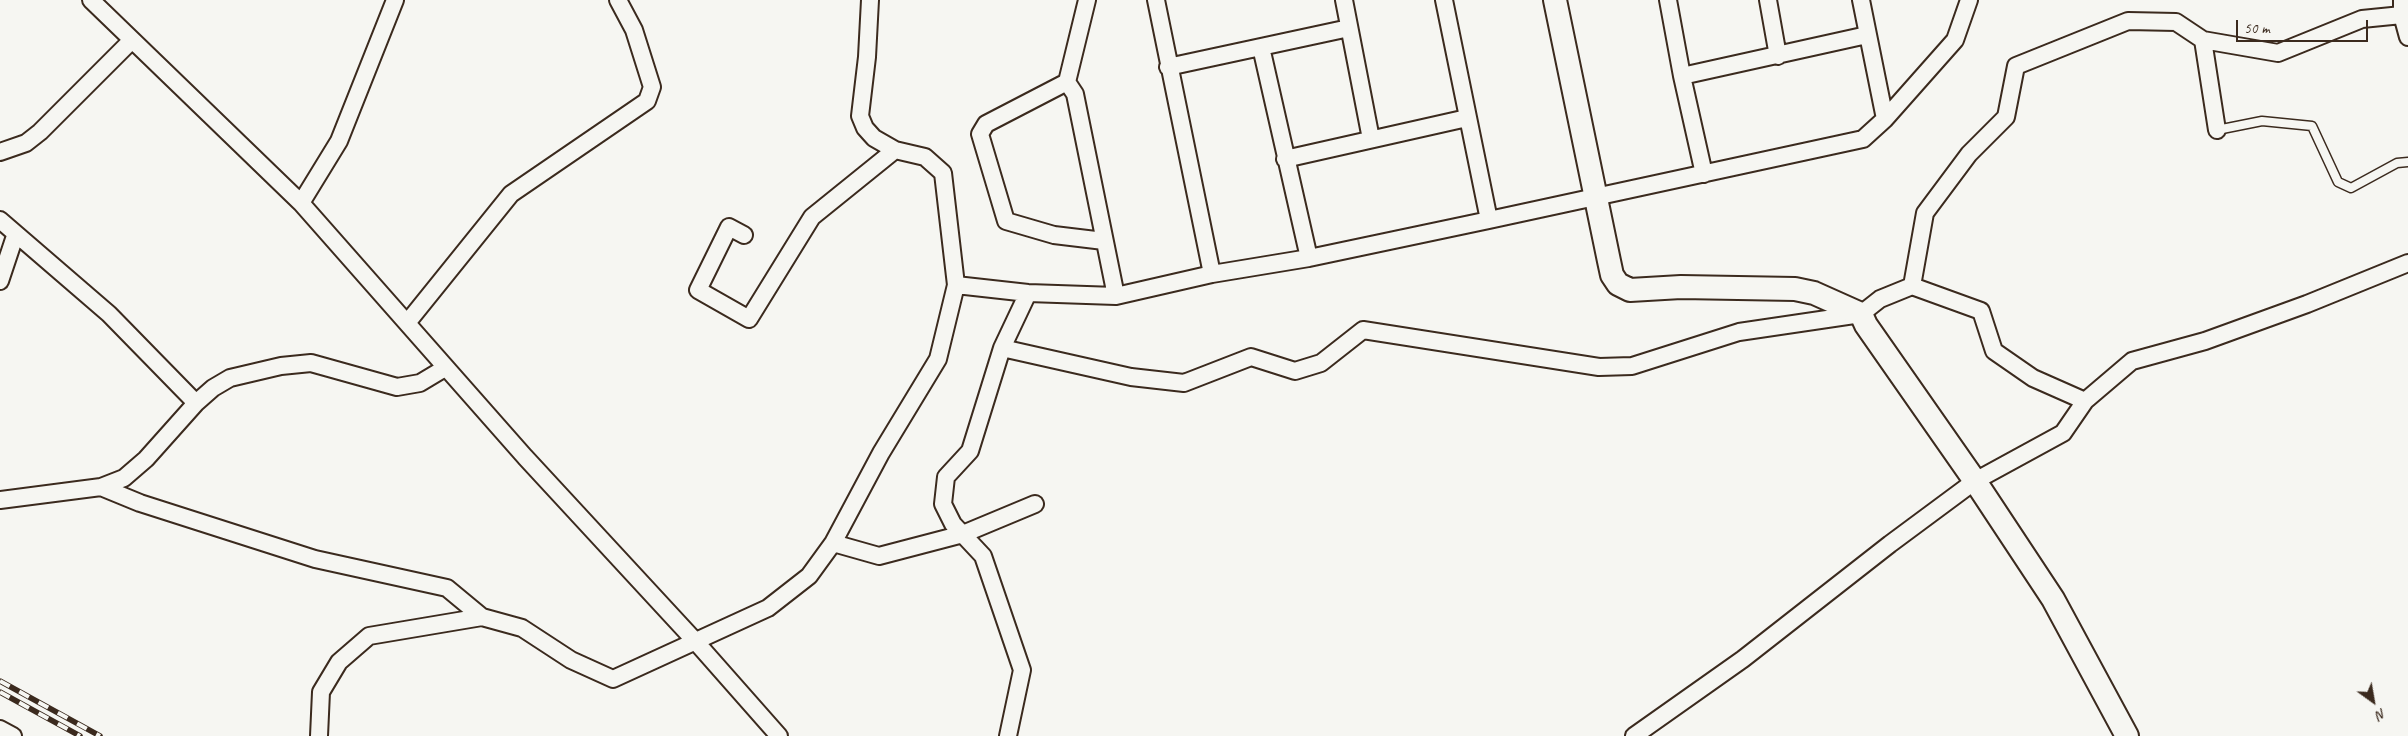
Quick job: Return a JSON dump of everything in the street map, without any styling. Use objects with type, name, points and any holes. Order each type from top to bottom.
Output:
[{"type":"street","points":[[91,0],[301,203],[446,368],[696,642],[779,736]]},
{"type":"street","points":[[301,203],[339,141],[395,0]]},
{"type":"street","points":[[407,322],[512,194],[647,101],[652,87],[634,30],[618,0]]},
{"type":"street","points":[[101,486],[140,503],[315,559],[447,588],[482,616],[522,628],[570,660],[613,680],[768,608],[809,576],[833,543],[881,453],[938,359],[956,285],[943,173],[924,158],[895,150],[874,138],[865,128],[860,116],[867,57],[870,0]]},
{"type":"street","points":[[1086,0],[1067,82],[1075,94],[1116,296]]},
{"type":"street","points":[[1156,0],[1168,67],[1212,274]]},
{"type":"street","points":[[1344,0],[1371,139]]},
{"type":"street","points":[[1444,0],[1489,220]]},
{"type":"street","points":[[1555,0],[1612,275],[1618,284],[1630,290],[1681,287],[1795,289],[1814,293],[1862,314],[1866,325],[1975,481],[2054,599],[2127,736]]},
{"type":"street","points":[[1668,0],[1682,76],[1704,174]]},
{"type":"street","points":[[1768,0],[1778,56]]},
{"type":"street","points":[[1860,0],[1885,119]]},
{"type":"street","points":[[956,285],[1028,292],[1116,296],[1212,274],[1309,258],[1863,139],[1885,119],[1955,40],[1969,0]]},
{"type":"street","points":[[1912,286],[1925,213],[1968,154],[2006,117],[2016,66],[2128,21],[2176,22],[2203,40],[2278,53],[2362,20],[2402,8],[2408,37]]},
{"type":"street","points":[[1168,67],[1349,28]]},
{"type":"street","points":[[1682,76],[1867,35]]},
{"type":"street","points":[[0,152],[26,143],[40,132],[132,40]]},
{"type":"street","points":[[2203,40],[2216,130]]},
{"type":"street","points":[[1261,47],[1309,258]]},
{"type":"street","points":[[1067,82],[986,124],[980,134],[1006,221],[1054,234],[1104,241]]},
{"type":"street","points":[[1285,158],[1467,118]]},
{"type":"street","points":[[744,234],[729,227],[698,290],[749,319],[812,217],[895,150]]},
{"type":"street","points":[[0,220],[16,236],[31,245],[109,314],[196,403]]},
{"type":"street","points":[[0,281],[16,236]]},
{"type":"street","points":[[1634,736],[1743,660],[1890,544],[1975,481],[2063,433],[2085,400],[2132,361],[2206,341],[2307,304],[2408,263]]},
{"type":"street","points":[[1002,348],[1131,377],[1184,383],[1251,357],[1295,371],[1321,363],[1363,330],[1599,367],[1632,366],[1739,332],[1862,314],[1880,300],[1912,286],[1981,311],[1994,351],[2033,378],[2085,400]]},
{"type":"street","points":[[1008,736],[1022,670],[983,556],[953,524],[944,504],[946,477],[970,451],[1002,348],[1028,292]]},
{"type":"street","points":[[0,500],[101,486],[124,478],[146,459],[196,403],[213,388],[230,378],[281,366],[311,363],[398,387],[420,383],[446,368]]},
{"type":"street","points":[[833,543],[879,556],[963,534],[1035,504]]},
{"type":"street","points":[[319,736],[321,692],[339,662],[369,636],[482,616]]},
{"type":"street","points":[[0,728],[13,736]]},
{"type":"lane","points":[[2216,130],[2262,121],[2312,126],[2338,182],[2351,188],[2397,163],[2408,162]]},
{"type":"railway","points":[[0,681],[100,736]]},
{"type":"railway","points":[[0,692],[80,736]]}]
